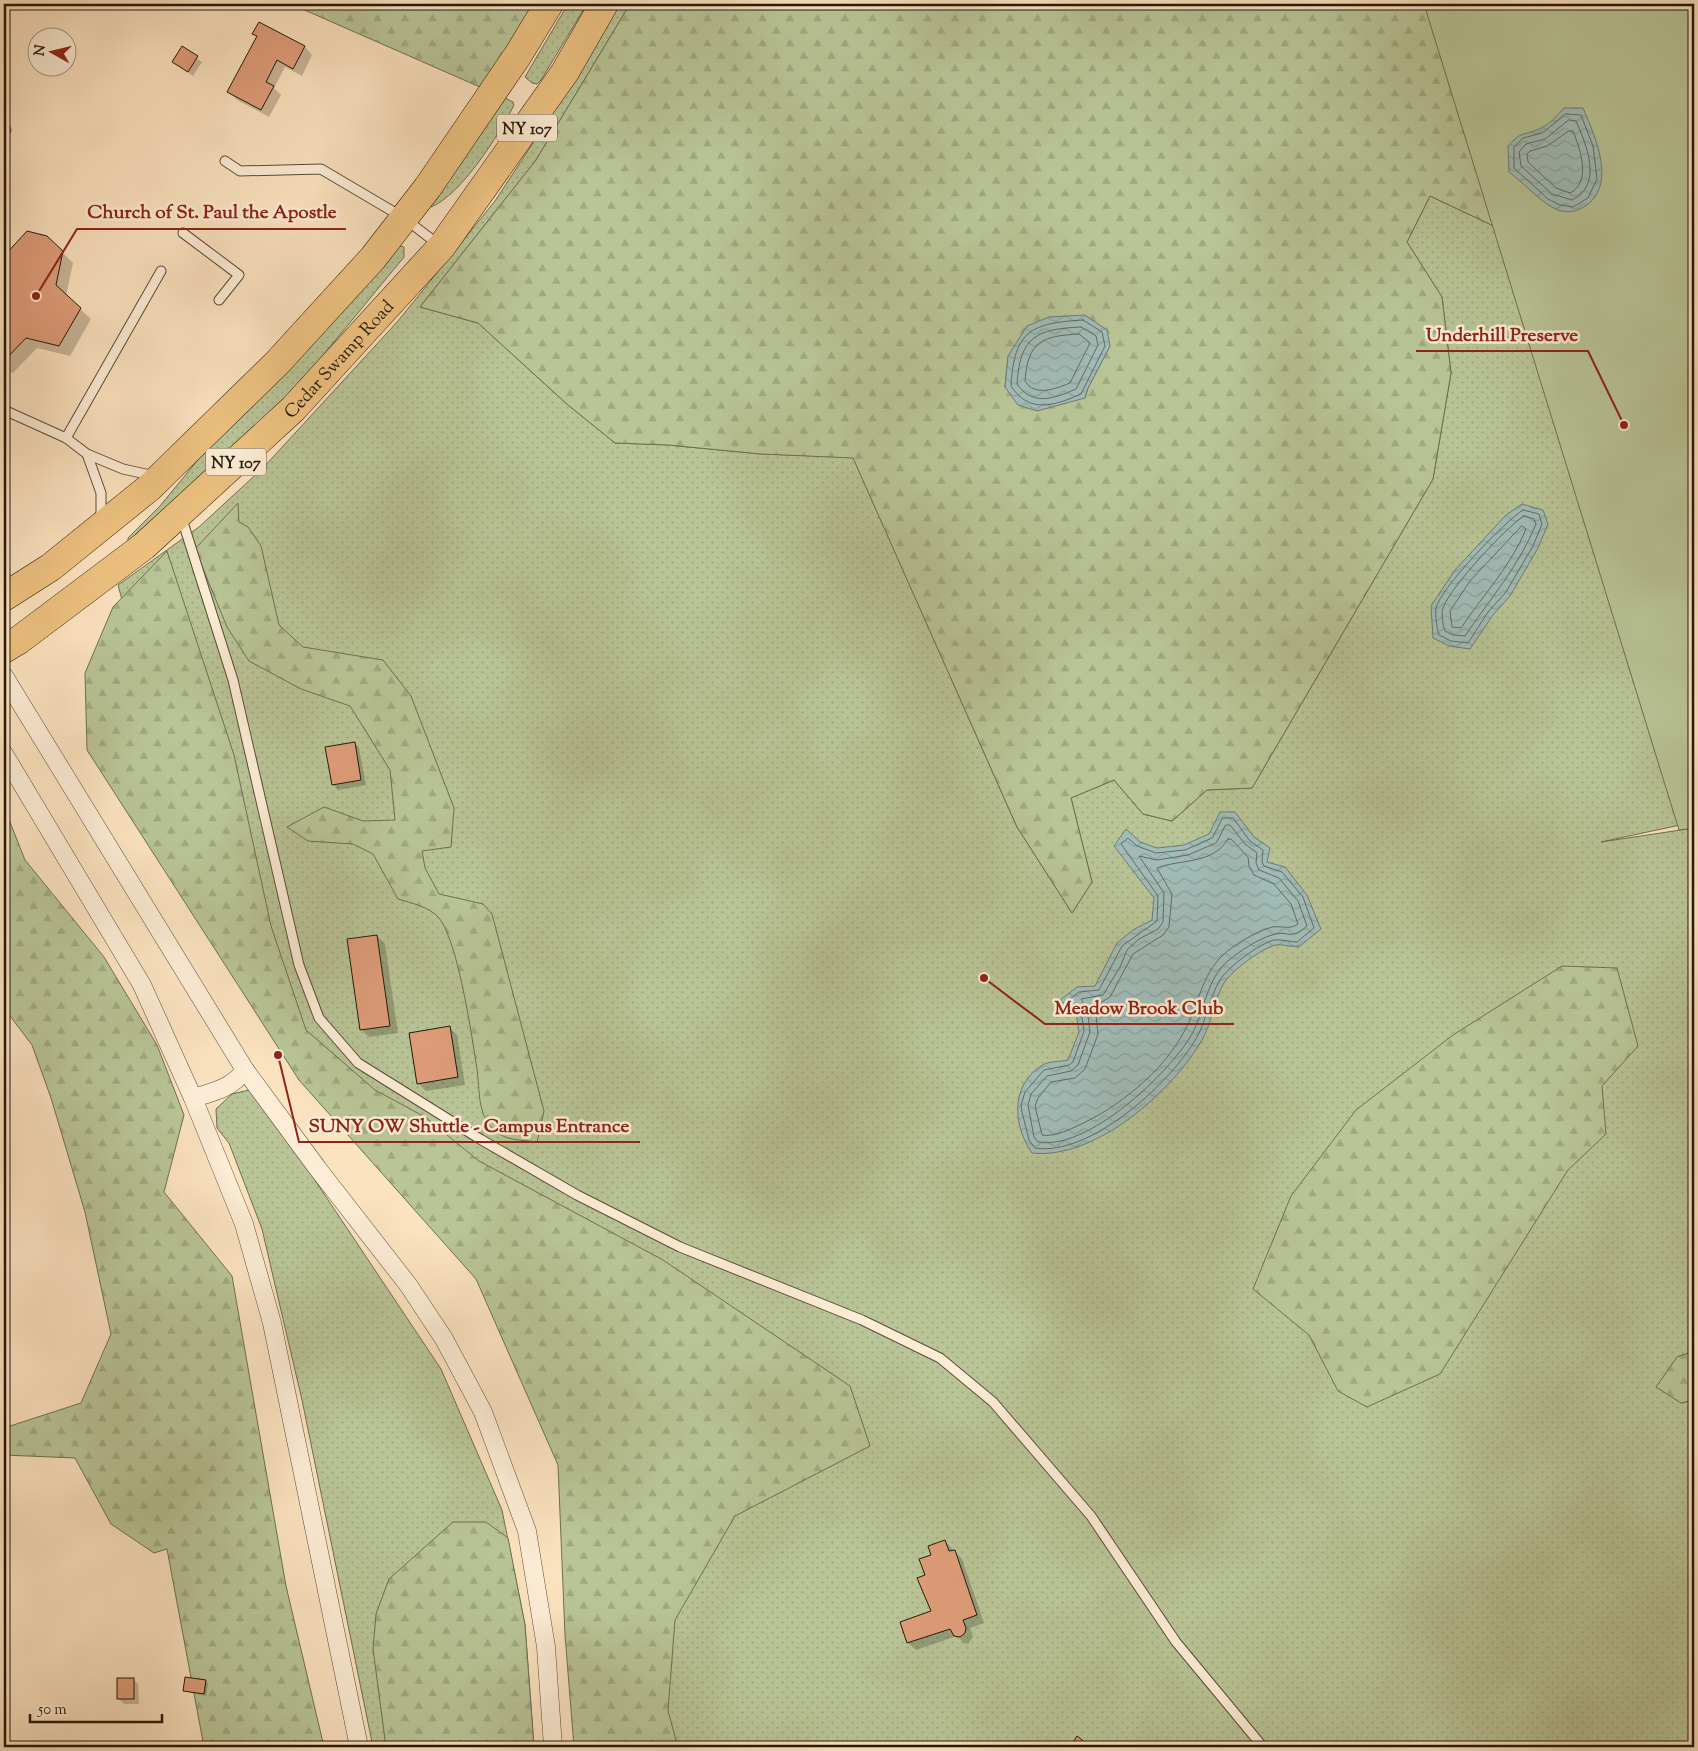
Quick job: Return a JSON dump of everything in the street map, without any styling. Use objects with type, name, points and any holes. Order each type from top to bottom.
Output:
[{"type":"main road","name":"NY 107","points":[[4,597],[51,567],[160,477],[277,364],[373,258],[428,187],[507,71],[549,4]]},
{"type":"main road","name":"Cedar Swamp Road","points":[[4,649],[19,640],[136,552],[293,409],[442,246],[565,72],[604,4]]},
{"type":"street","points":[[4,676],[245,1070],[318,1169],[409,1286],[444,1339],[483,1412],[527,1531],[546,1647],[553,1747]]},
{"type":"street","points":[[4,754],[142,985],[193,1098],[244,1224],[272,1323],[359,1747]]},
{"type":"street","points":[[193,1098],[221,1090],[238,1080],[245,1070]]},
{"type":"lane","points":[[225,161],[240,171],[321,169],[404,218],[442,246]]},
{"type":"lane","points":[[183,233],[239,274],[219,300]]},
{"type":"lane","points":[[66,438],[161,270]]},
{"type":"lane","points":[[4,410],[66,438],[87,454],[123,469],[160,477]]},
{"type":"lane","points":[[87,454],[101,493],[100,527]]},
{"type":"lane","points":[[180,513],[233,680],[299,965],[319,1018],[358,1063],[480,1139],[577,1196],[680,1247],[862,1320],[940,1358],[993,1402],[1091,1516],[1176,1642],[1263,1747]]},
{"type":"green space","points":[[291,4],[544,4],[489,91]]},
{"type":"green space","points":[[568,4],[587,4],[541,80],[537,84],[532,83],[525,77]]},
{"type":"green space","points":[[619,4],[630,4],[536,160],[420,307],[478,323],[568,405],[615,443],[668,445],[761,454],[853,457],[1017,827],[1072,913],[1092,882],[1071,798],[1114,780],[1143,814],[1172,821],[1207,790],[1252,788],[1433,479],[1451,373],[1442,297],[1407,242],[1430,196],[1515,236],[1694,822],[1601,842],[1694,828],[1694,1351],[1677,1357],[1681,1403],[1694,1400],[1694,1747],[648,1747],[614,1406],[295,1042],[155,722],[118,585],[199,527],[263,468],[398,321],[495,201],[567,91]]},
{"type":"green space","points":[[630,4],[1694,4],[1515,236],[1430,196],[1407,242],[1442,297],[1451,373],[1433,479],[1252,788],[1207,790],[1172,821],[1143,814],[1114,780],[1071,798],[1092,882],[1072,913],[1017,827],[853,458],[761,454],[668,445],[615,443],[568,405],[478,323],[420,307],[536,160]],"holes":[[[1027,326],[1110,346],[1088,388],[1085,398],[1005,387],[1008,357]]]},
{"type":"green space","points":[[1424,4],[1694,4],[1694,828],[1679,830]]},
{"type":"green space","points":[[503,97],[513,102],[514,105],[499,132],[478,163],[455,190],[431,207],[427,203]]},
{"type":"green space","points":[[396,245],[404,247],[404,257],[306,376],[192,492],[128,541],[128,538],[160,506],[220,433]]},
{"type":"green space","points":[[238,503],[239,522],[248,527],[261,546],[279,625],[303,647],[383,660],[411,696],[454,808],[451,847],[422,851],[425,868],[439,894],[483,904],[492,914],[544,1111],[537,1142],[514,1139],[498,1134],[485,1117],[480,1102],[472,1035],[458,967],[446,930],[439,918],[426,908],[398,899],[373,854],[353,844],[308,841],[287,827],[324,807],[363,821],[395,820],[390,770],[350,706],[301,689],[249,661],[227,627],[195,549]]},
{"type":"green space","points":[[167,551],[234,755],[271,926],[306,1030],[375,1090],[425,1117],[479,1161],[663,1260],[850,1386],[870,1446],[735,1516],[675,1620],[668,1711],[678,1747],[574,1747],[565,1635],[558,1465],[476,1279],[299,1080],[87,750],[85,673],[113,607]]},
{"type":"green space","points":[[4,807],[25,860],[104,957],[157,1045],[184,1115],[164,1192],[232,1276],[286,1586],[324,1747],[204,1747],[167,1549],[154,1553],[111,1524],[75,1458],[4,1455],[4,1428],[81,1403],[111,1334],[85,1212],[51,1098],[32,1045],[4,1008]]},
{"type":"green space","points":[[1562,966],[1617,968],[1638,1046],[1602,1086],[1606,1134],[1568,1170],[1440,1374],[1367,1407],[1338,1391],[1309,1335],[1253,1289],[1291,1196],[1356,1110],[1453,1035]]},
{"type":"green space","points":[[249,1090],[262,1101],[441,1369],[502,1510],[525,1625],[534,1747],[373,1747],[302,1400],[262,1229],[229,1143],[217,1128],[216,1109],[232,1094]]},
{"type":"green space","points":[[1694,1351],[1694,1400],[1681,1403],[1656,1387],[1677,1357]]},
{"type":"green space","points":[[453,1522],[486,1522],[508,1538],[525,1625],[534,1747],[386,1747],[373,1649],[376,1614],[389,1579]]},
{"type":"water","points":[[1564,108],[1583,108],[1598,146],[1602,174],[1600,187],[1594,198],[1584,207],[1568,212],[1558,210],[1546,203],[1509,172],[1508,146],[1520,136],[1546,125]]},
{"type":"water","points":[[1085,315],[1107,330],[1110,346],[1088,388],[1085,398],[1037,411],[1018,405],[1005,387],[1008,356],[1027,326],[1049,317]]},
{"type":"water","points":[[1522,504],[1543,510],[1548,524],[1538,548],[1510,596],[1493,615],[1470,649],[1449,646],[1433,638],[1431,606],[1455,570],[1506,515]]},
{"type":"water","points":[[1220,812],[1235,812],[1254,837],[1270,848],[1267,862],[1285,867],[1307,895],[1321,929],[1299,947],[1276,945],[1270,947],[1255,955],[1233,972],[1224,983],[1202,1040],[1189,1060],[1172,1081],[1129,1119],[1106,1134],[1081,1146],[1056,1152],[1032,1153],[1021,1131],[1018,1119],[1020,1095],[1024,1084],[1031,1074],[1044,1064],[1068,1060],[1079,1032],[1076,1012],[1060,1000],[1077,987],[1095,986],[1117,943],[1133,930],[1152,920],[1154,898],[1114,846],[1126,829],[1140,842],[1157,848],[1184,845],[1209,834]]},
{"type":"building","points":[[259,22],[305,46],[293,69],[277,60],[266,82],[274,86],[261,110],[227,92],[257,36],[252,34]]},
{"type":"building","points":[[182,46],[198,56],[188,72],[172,62]]},
{"type":"building","points":[[27,231],[47,236],[63,251],[56,285],[81,308],[59,346],[26,338],[4,361],[4,256]]},
{"type":"building","points":[[355,742],[361,780],[332,785],[325,747]]},
{"type":"building","points":[[377,935],[390,1026],[360,1030],[347,939]]},
{"type":"building","points":[[450,1026],[458,1077],[417,1084],[409,1033]]},
{"type":"building","points":[[945,1540],[949,1551],[955,1550],[977,1615],[963,1620],[966,1628],[965,1633],[960,1637],[954,1636],[950,1629],[907,1643],[900,1622],[931,1611],[917,1578],[925,1575],[919,1559],[931,1555],[928,1546]]},
{"type":"building","points":[[185,1677],[206,1680],[204,1694],[183,1691]]},
{"type":"building","points":[[117,1678],[134,1678],[134,1699],[117,1699]]},
{"type":"building","points":[[1077,1736],[1091,1747],[1070,1747]]},
{"type":"place","name":"Church of St. Paul the Apostle","points":[[36,296]]},
{"type":"place","name":"Underhill Preserve","points":[[1624,425]]},
{"type":"place","name":"Meadow Brook Club","points":[[984,978]]},
{"type":"place","name":"SUNY OW Shuttle - Campus Entrance","points":[[278,1055]]}]
